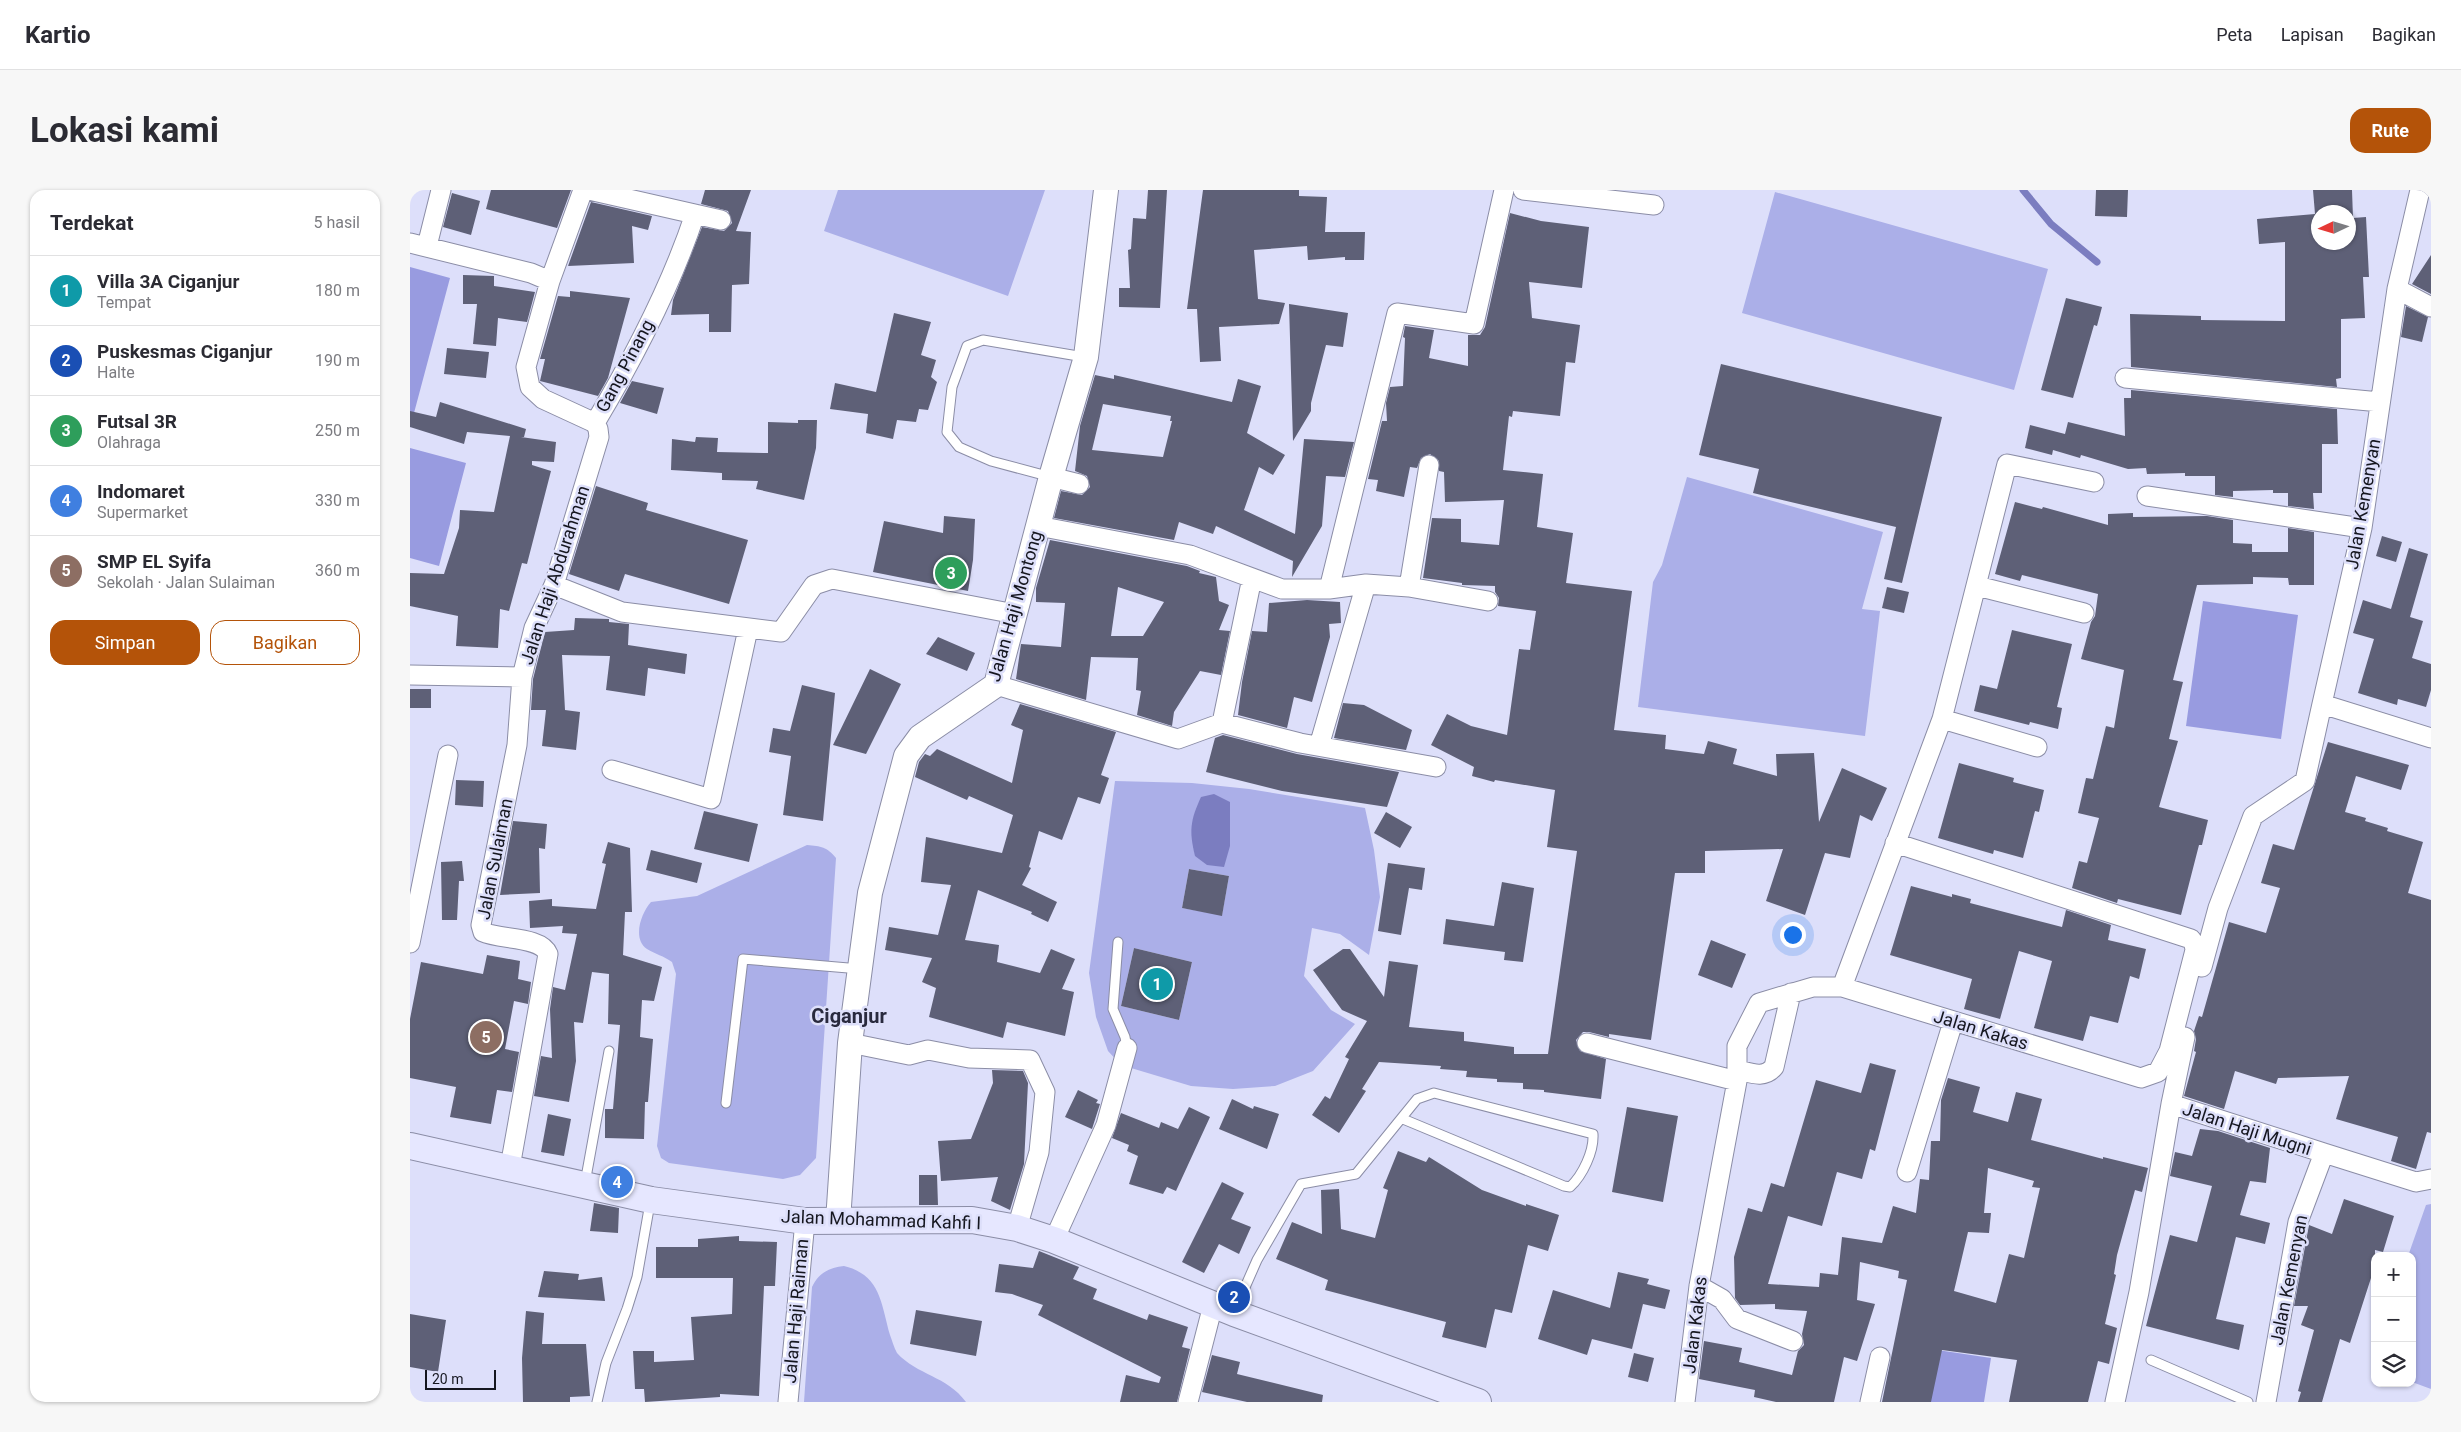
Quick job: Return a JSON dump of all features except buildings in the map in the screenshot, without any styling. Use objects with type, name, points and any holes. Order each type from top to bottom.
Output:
[{"type":"main road","name":"Jalan Mohammad Kahfi I","points":[[410,1146],[651,1200],[805,1220],[972,1220],[1017,1228],[1054,1240],[1223,1309],[1478,1402]]},
{"type":"street","points":[[441,190],[418,245],[530,273],[550,280]]},
{"type":"street","name":"Gang Pinang","points":[[583,190],[550,280],[526,367],[530,387],[543,399],[595,423],[620,380],[685,246],[695,214]]},
{"type":"street","points":[[589,190],[721,220]]},
{"type":"street","name":"Jalan Haji Montong","points":[[838,1221],[850,1043],[870,893],[906,756],[920,737],[996,685],[1051,478],[1086,357],[1106,190]]},
{"type":"street","points":[[1330,589],[1397,313],[1474,324],[1504,190]]},
{"type":"street","points":[[1523,190],[1654,205]]},
{"type":"street","name":"Jalan Kemenyan","points":[[2115,1402],[2139,1292],[2171,1104],[2207,944],[2253,816],[2306,781],[2362,528],[2396,289],[2420,190]]},
{"type":"street","points":[[2396,289],[2431,307]]},
{"type":"street","points":[[2125,378],[2380,402]]},
{"type":"street","name":"Jalan Haji Abdurahman","points":[[410,675],[522,678],[534,628],[554,585],[598,436],[598,429],[595,423]]},
{"type":"street","points":[[1842,987],[1942,719],[2007,464],[2094,482]]},
{"type":"street","points":[[1409,587],[1429,465]]},
{"type":"street","points":[[1051,478],[1079,484]]},
{"type":"street","points":[[2147,496],[2362,528]]},
{"type":"street","points":[[1038,526],[1190,555],[1282,589],[1330,589],[1366,584],[1409,587],[1488,601]]},
{"type":"street","points":[[1222,723],[1252,578]]},
{"type":"street","points":[[554,585],[622,612],[781,632],[814,585],[832,579],[1015,614]]},
{"type":"street","points":[[1318,746],[1366,584]]},
{"type":"street","points":[[1977,586],[2084,613]]},
{"type":"street","points":[[612,770],[711,799],[748,629]]},
{"type":"street","name":"Jalan Sulaiman","points":[[510,1167],[548,954],[545,947],[538,943],[490,936],[483,932],[481,926],[517,745],[522,678]]},
{"type":"street","points":[[996,685],[1178,739],[1222,723],[1300,744],[1436,767]]},
{"type":"street","points":[[2322,704],[2431,738]]},
{"type":"street","points":[[1942,719],[2036,747]]},
{"type":"street","points":[[410,943],[415,884],[448,755]]},
{"type":"street","name":"Jalan Kakas","points":[[1686,1402],[1699,1286],[1737,1076],[1737,1046],[1759,1003],[1814,987],[1842,987],[2141,1078],[2158,1072],[2165,1063],[2195,950],[2191,939],[1895,843]]},
{"type":"street","points":[[1587,1044],[1737,1076],[1769,1073],[1774,1067],[1791,993]]},
{"type":"street","points":[[1906,1172],[1953,1022]]},
{"type":"street","points":[[850,1043],[909,1055],[928,1050],[969,1058],[1030,1060],[1045,1092],[1039,1152],[1017,1228]]},
{"type":"street","points":[[1054,1240],[1106,1125],[1126,1048]]},
{"type":"street","name":"Jalan Haji Mugni","points":[[2171,1104],[2324,1153]]},
{"type":"street","points":[[2324,1153],[2416,1182],[2431,1179]]},
{"type":"street","name":"Jalan Kemenyan","points":[[2266,1402],[2298,1222],[2324,1153]]},
{"type":"street","name":"Jalan Haji Raiman","points":[[788,1402],[805,1220]]},
{"type":"street","points":[[1699,1286],[1722,1299],[1737,1319],[1793,1341]]},
{"type":"street","points":[[1188,1402],[1223,1309]]},
{"type":"street","points":[[1870,1402],[1880,1357]]},
{"type":"lane","points":[[1051,478],[991,461],[959,447],[947,432],[952,387],[968,346],[983,340],[1086,357]]},
{"type":"lane","points":[[1118,942],[1113,1009],[1125,1038],[1126,1048]]},
{"type":"lane","points":[[726,1103],[743,959],[860,969]]},
{"type":"lane","points":[[585,1184],[609,1051]]},
{"type":"lane","points":[[1223,1309],[1256,1260],[1301,1184],[1356,1174],[1417,1099],[1434,1093],[1593,1134],[1594,1145],[1576,1181],[1570,1186],[1564,1186],[1403,1118]]},
{"type":"lane","points":[[597,1402],[606,1363],[637,1277],[651,1200]]},
{"type":"lane","points":[[2151,1360],[2248,1402]]},
{"type":"shaded area","points":[[838,190],[1045,190],[1008,296],[824,231]]},
{"type":"shaded area","points":[[1775,192],[2048,269],[2014,390],[1742,313]]},
{"type":"shaded area","points":[[410,267],[450,278],[410,428]]},
{"type":"shaded area","points":[[410,448],[466,463],[439,566],[410,558]]},
{"type":"shaded area","points":[[1687,477],[1883,532],[1862,609],[1880,611],[1865,736],[1638,707],[1653,582],[1662,565]]},
{"type":"shaded area","points":[[2203,601],[2298,615],[2281,739],[2186,726]]},
{"type":"shaded area","points":[[1115,781],[1192,783],[1249,789],[1365,808],[1374,850],[1380,897],[1369,955],[1340,934],[1312,928],[1304,976],[1331,1010],[1355,1024],[1313,1071],[1275,1086],[1233,1089],[1191,1086],[1121,1065],[1108,1051],[1096,1017],[1089,973]],"holes":[[[1189,869],[1229,876],[1222,915],[1182,908]],[[1134,948],[1192,962],[1179,1020],[1121,1006]]]},
{"type":"shaded area","points":[[1214,794],[1230,802],[1230,846],[1224,867],[1207,865],[1195,856],[1191,833],[1193,820],[1201,797]]},
{"type":"shaded area","points":[[807,845],[830,851],[836,858],[816,1158],[800,1175],[783,1179],[669,1163],[661,1158],[657,1146],[676,974],[672,962],[642,945],[639,933],[641,919],[651,902],[697,896]]},
{"type":"shaded area","points":[[2431,1204],[2431,1389],[2416,1383],[2416,1252],[2409,1252],[2426,1205]]},
{"type":"shaded area","points":[[844,1266],[866,1276],[878,1292],[897,1353],[914,1366],[950,1386],[966,1402],[804,1402],[812,1287],[817,1278],[825,1272]]},
{"type":"shaded area","points":[[1924,1348],[1991,1358],[1984,1402],[1916,1402]]},
{"type":"waterway","points":[[2023,190],[2051,224],[2097,262]]},
{"type":"place","name":"Futsal 3R","points":[[951,573]]},
{"type":"place","name":"Villa 3A Ciganjur","points":[[1157,984]]},
{"type":"place","name":"SMP EL Syifa","points":[[486,1037]]},
{"type":"place","name":"Indomaret","points":[[617,1182]]},
{"type":"place","name":"Puskesmas Ciganjur","points":[[1234,1297]]},
{"type":"district","name":"Ciganjur","points":[[849,1016]]}]
